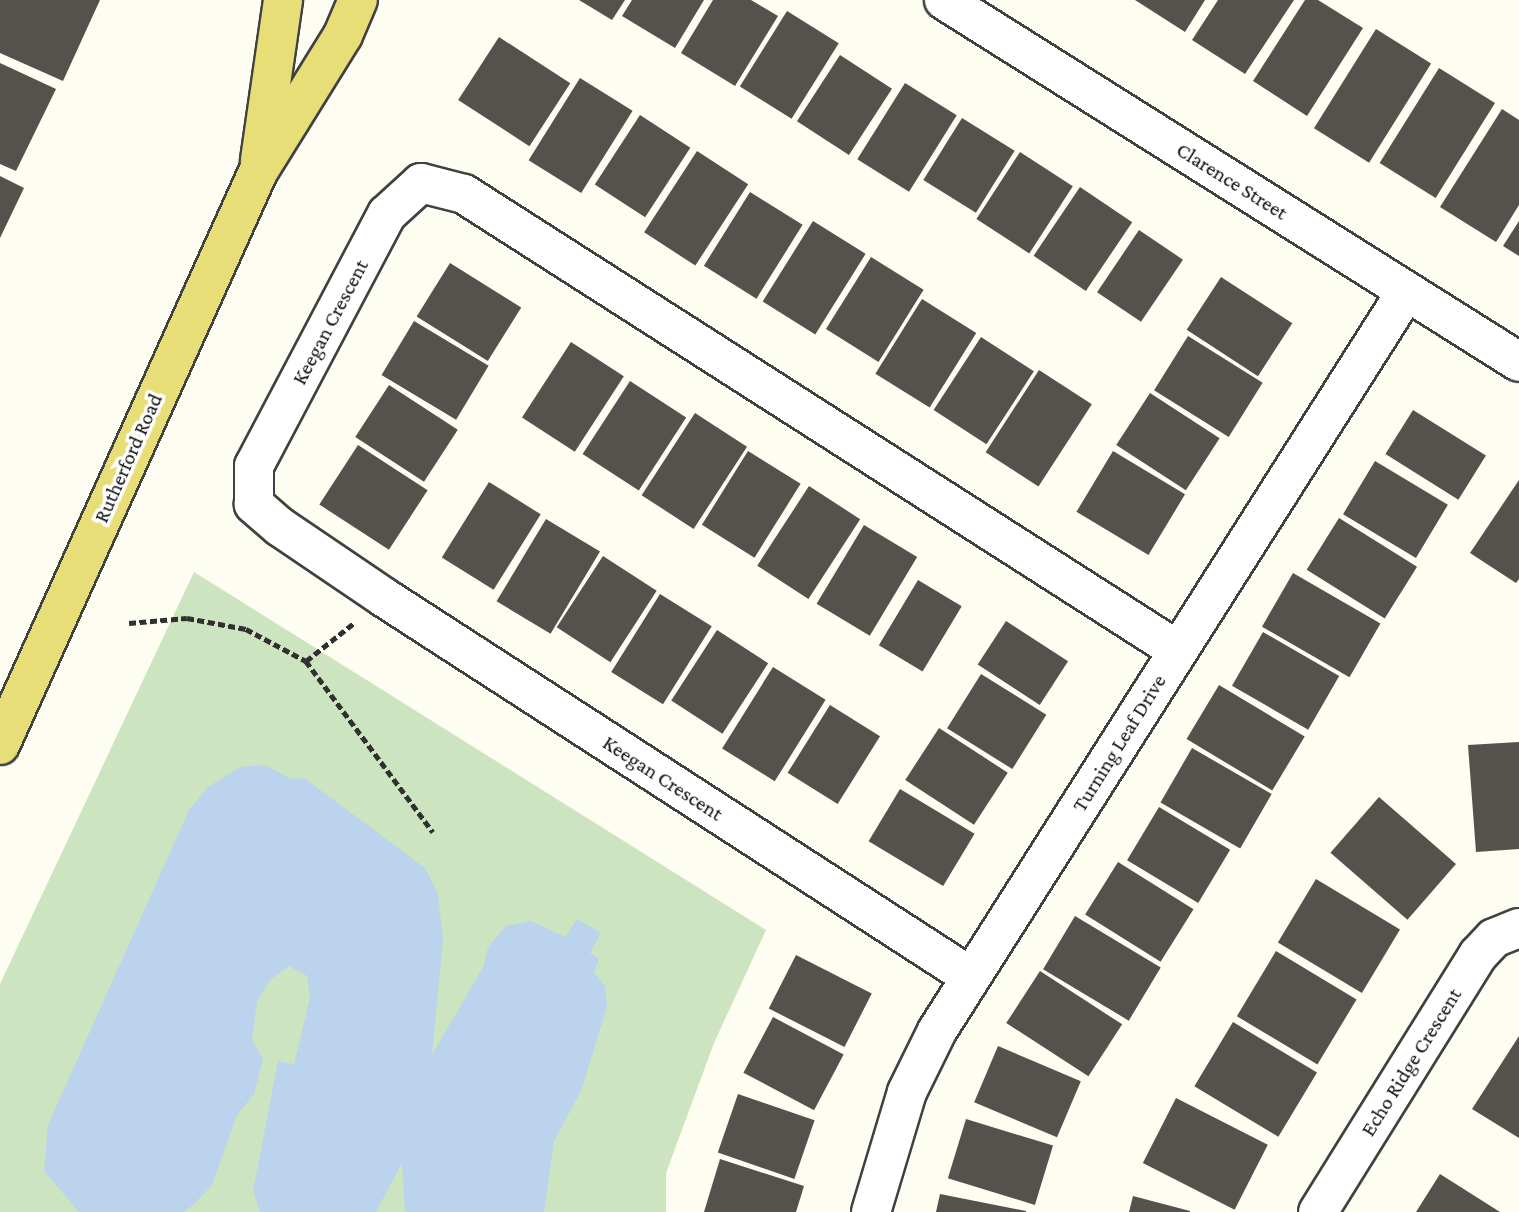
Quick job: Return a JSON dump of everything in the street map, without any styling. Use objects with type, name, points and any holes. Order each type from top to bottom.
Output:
[{"type":"main road","name":"Rutherford Road","points":[[258,172],[283,0]]},
{"type":"main road","name":"Rutherford Road","points":[[0,745],[258,172],[343,35],[358,0]]},
{"type":"street","name":"Clarence Street","points":[[944,0],[1519,362]]},
{"type":"street","name":"Keegan Crescent","points":[[971,977],[385,598],[280,527],[254,504],[254,466],[387,214],[421,183],[464,194],[1177,650]]},
{"type":"street","name":"Turning Leaf Drive","points":[[871,1212],[907,1092],[971,977],[1406,292]]},
{"type":"street","name":"Echo Ridge Crescent","points":[[1318,1212],[1478,954],[1494,938],[1519,928]]},
{"type":"path","points":[[306,661],[385,598]]},
{"type":"path","points":[[130,623],[187,618],[246,629],[306,661],[433,831]]},
{"type":"green space","points":[[194,572],[766,930],[714,1043],[666,1173],[666,1212],[0,1212],[0,984]]},
{"type":"water","points":[[265,765],[291,779],[304,778],[425,868],[438,894],[443,940],[432,1055],[483,967],[488,947],[506,926],[531,921],[565,937],[577,919],[601,933],[590,953],[599,959],[594,972],[605,986],[607,1006],[582,1089],[554,1141],[544,1212],[405,1212],[402,1163],[376,1212],[260,1212],[253,1191],[278,1061],[294,1064],[310,998],[307,976],[289,966],[270,980],[257,1001],[252,1040],[263,1059],[254,1094],[237,1115],[212,1185],[193,1205],[184,1212],[79,1212],[44,1171],[48,1125],[189,810],[208,787],[240,767]]},
{"type":"building","points":[[0,0],[100,0],[63,81],[0,53]]},
{"type":"building","points":[[579,0],[625,0],[612,20]]},
{"type":"building","points":[[632,0],[704,0],[675,48],[622,16]]},
{"type":"building","points":[[713,0],[751,0],[778,16],[735,86],[681,53]]},
{"type":"building","points":[[1135,0],[1205,0],[1185,32]]},
{"type":"building","points":[[1218,0],[1294,0],[1245,74],[1192,40]]},
{"type":"building","points":[[1305,0],[1318,0],[1363,28],[1307,116],[1253,81]]},
{"type":"building","points":[[787,11],[839,43],[792,119],[740,86]]},
{"type":"building","points":[[1376,29],[1431,63],[1369,163],[1314,128]]},
{"type":"building","points":[[499,37],[570,83],[529,146],[458,100]]},
{"type":"building","points":[[840,55],[892,89],[849,155],[797,121]]},
{"type":"building","points":[[0,63],[56,89],[16,171],[0,164]]},
{"type":"building","points":[[1439,68],[1495,103],[1436,198],[1380,163]]},
{"type":"building","points":[[580,78],[633,111],[581,193],[529,160]]},
{"type":"building","points":[[905,83],[957,115],[909,192],[857,159]]},
{"type":"building","points":[[1502,109],[1519,120],[1519,205],[1496,242],[1440,207]]},
{"type":"building","points":[[640,115],[690,148],[645,217],[595,185]]},
{"type":"building","points":[[962,118],[1015,151],[976,213],[923,180]]},
{"type":"building","points":[[697,151],[748,184],[695,266],[644,232]]},
{"type":"building","points":[[1020,152],[1073,186],[1029,253],[976,219]]},
{"type":"building","points":[[0,176],[24,188],[0,238]]},
{"type":"building","points":[[1080,187],[1132,222],[1086,291],[1034,256]]},
{"type":"building","points":[[750,192],[803,225],[756,299],[704,266]]},
{"type":"building","points":[[813,221],[866,254],[815,334],[763,302]]},
{"type":"building","points":[[1519,221],[1519,256],[1503,246]]},
{"type":"building","points":[[1139,230],[1183,260],[1141,322],[1097,292]]},
{"type":"building","points":[[871,257],[924,290],[879,362],[826,329]]},
{"type":"building","points":[[450,263],[521,308],[488,361],[417,316]]},
{"type":"building","points":[[1221,277],[1292,323],[1258,376],[1187,330]]},
{"type":"building","points":[[922,299],[976,333],[930,408],[875,374]]},
{"type":"building","points":[[414,321],[489,366],[456,420],[382,375]]},
{"type":"building","points":[[1188,336],[1263,383],[1229,437],[1154,390]]},
{"type":"building","points":[[981,337],[1034,371],[986,444],[934,410]]},
{"type":"building","points":[[571,342],[624,376],[575,452],[522,417]]},
{"type":"building","points":[[1039,370],[1092,404],[1038,487],[986,452]]},
{"type":"building","points":[[630,381],[686,417],[639,490],[583,454]]},
{"type":"building","points":[[389,385],[458,430],[424,482],[355,437]]},
{"type":"building","points":[[1150,393],[1220,438],[1186,490],[1116,445]]},
{"type":"building","points":[[1413,410],[1486,456],[1458,500],[1385,454]]},
{"type":"building","points":[[695,413],[747,447],[694,529],[642,495]]},
{"type":"building","points":[[358,445],[428,490],[389,550],[319,505]]},
{"type":"building","points":[[748,451],[801,484],[754,558],[702,525]]},
{"type":"building","points":[[1113,451],[1185,494],[1148,555],[1076,512]]},
{"type":"building","points":[[1375,461],[1448,505],[1416,558],[1343,514]]},
{"type":"building","points":[[1519,480],[1519,579],[1516,583],[1470,553]]},
{"type":"building","points":[[489,482],[541,514],[494,590],[442,557]]},
{"type":"building","points":[[809,486],[860,519],[808,599],[757,566]]},
{"type":"building","points":[[1339,518],[1417,567],[1385,618],[1307,570]]},
{"type":"building","points":[[546,519],[600,551],[551,634],[497,601]]},
{"type":"building","points":[[864,525],[917,557],[870,636],[817,604]]},
{"type":"building","points":[[603,556],[657,591],[610,662],[557,627]]},
{"type":"building","points":[[1293,573],[1380,624],[1349,677],[1262,627]]},
{"type":"building","points":[[918,580],[962,606],[923,671],[879,645]]},
{"type":"building","points":[[660,594],[712,626],[663,704],[611,672]]},
{"type":"building","points":[[1006,621],[1068,661],[1040,705],[978,665]]},
{"type":"building","points":[[717,630],[768,663],[722,734],[671,700]]},
{"type":"building","points":[[1263,632],[1339,676],[1308,730],[1232,686]]},
{"type":"building","points":[[773,667],[826,700],[775,781],[722,748]]},
{"type":"building","points":[[981,674],[1046,715],[1012,769],[947,728]]},
{"type":"building","points":[[1219,685],[1305,737],[1272,791],[1187,739]]},
{"type":"building","points":[[830,705],[880,736],[838,804],[788,773]]},
{"type":"building","points":[[939,728],[1008,773],[974,825],[905,780]]},
{"type":"building","points":[[1519,742],[1519,849],[1476,852],[1468,745]]},
{"type":"building","points":[[1192,748],[1272,794],[1240,849],[1160,803]]},
{"type":"building","points":[[900,789],[975,834],[943,886],[869,841]]},
{"type":"building","points":[[1379,797],[1456,864],[1407,920],[1330,853]]},
{"type":"building","points":[[1159,807],[1230,850],[1198,903],[1127,860]]},
{"type":"building","points":[[1118,862],[1193,909],[1161,962],[1085,915]]},
{"type":"building","points":[[1316,879],[1400,929],[1362,993],[1278,942]]},
{"type":"building","points":[[1075,916],[1161,968],[1129,1021],[1043,969]]},
{"type":"building","points":[[1276,951],[1357,999],[1317,1065],[1237,1016]]},
{"type":"building","points":[[796,955],[872,994],[844,1047],[769,1008]]},
{"type":"building","points":[[1040,971],[1122,1024],[1088,1076],[1006,1023]]},
{"type":"building","points":[[773,1017],[844,1055],[814,1110],[743,1073]]},
{"type":"building","points":[[1233,1022],[1317,1072],[1278,1137],[1194,1086]]},
{"type":"building","points":[[1519,1036],[1519,1138],[1472,1109]]},
{"type":"building","points":[[998,1046],[1081,1081],[1057,1137],[974,1102]]},
{"type":"building","points":[[738,1094],[815,1120],[794,1179],[718,1153]]},
{"type":"building","points":[[1176,1098],[1268,1145],[1235,1210],[1143,1163]]},
{"type":"building","points":[[966,1119],[1053,1146],[1035,1205],[948,1178]]},
{"type":"building","points":[[720,1159],[804,1186],[796,1212],[704,1212]]},
{"type":"building","points":[[1440,1174],[1500,1212],[1416,1212]]},
{"type":"building","points":[[940,1194],[1026,1211],[1026,1212],[936,1212]]},
{"type":"building","points":[[1133,1196],[1190,1211],[1190,1212],[1129,1212]]}]
